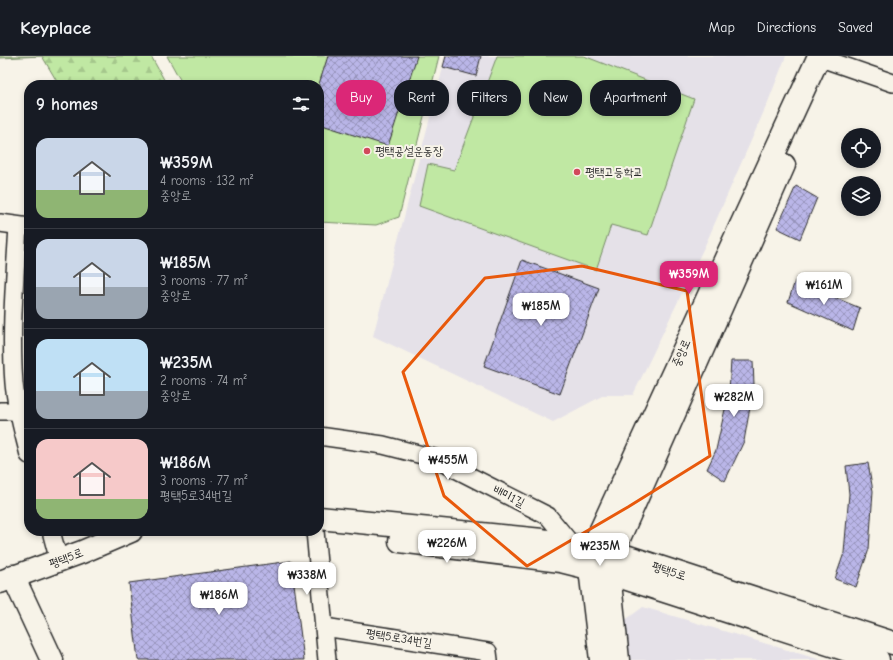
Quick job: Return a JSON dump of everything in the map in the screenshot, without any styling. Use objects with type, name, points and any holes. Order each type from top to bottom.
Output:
[{"type":"street","points":[[825,57],[893,83]]},
{"type":"street","name":"중앙로","points":[[618,660],[595,558],[825,57]]},
{"type":"street","points":[[0,223],[24,227],[7,302],[14,383],[24,412],[0,411]]},
{"type":"street","name":"배미1길","points":[[324,437],[384,445],[434,458],[548,516],[595,558]]},
{"type":"street","name":"평택5로","points":[[324,520],[595,558],[893,643]]},
{"type":"street","points":[[324,522],[343,534],[561,561],[595,558],[878,660]]},
{"type":"street","points":[[53,536],[60,560]]},
{"type":"street","name":"평택5로","points":[[7,579],[60,560],[119,536]]},
{"type":"street","points":[[315,536],[327,660]]},
{"type":"street","points":[[595,558],[601,660]]},
{"type":"street","points":[[7,579],[52,660]]},
{"type":"street","name":"평택5로34번길","points":[[324,627],[488,652],[489,660]]},
{"type":"highlighted area","points":[[582,266],[687,291],[710,456],[628,507],[527,566],[444,496],[403,372],[485,278]]},
{"type":"shaded area","name":"평택고등학교","points":[[446,56],[786,56],[768,102],[707,241],[633,395],[604,395],[553,422],[373,336],[430,116],[449,116],[449,80],[440,80]]},
{"type":"shaded area","points":[[643,607],[821,660],[629,660],[624,621]]},
{"type":"green space","points":[[0,56],[42,56],[0,58]]},
{"type":"green space","points":[[42,56],[151,56],[164,80],[56,80]]},
{"type":"green space","name":"평택공설운동장","points":[[167,56],[439,56],[433,80],[394,80],[394,116],[424,116],[399,217],[376,225],[324,222],[324,80],[180,80]]},
{"type":"green space","points":[[497,56],[584,56],[645,80],[590,80],[590,116],[681,116],[681,94],[694,99],[648,235],[611,225],[596,270],[419,206],[428,164],[454,170],[474,116],[521,116],[521,80],[488,80]]},
{"type":"building","points":[[328,56],[417,56],[409,80],[394,80],[394,116],[398,116],[388,146],[324,126],[324,80],[320,80]]},
{"type":"building","points":[[446,56],[481,56],[476,76],[443,67]]},
{"type":"building","points":[[796,186],[817,198],[800,239],[777,228]]},
{"type":"building","points":[[522,260],[599,288],[560,394],[484,366]]},
{"type":"building","points":[[795,281],[860,308],[853,331],[788,302]]},
{"type":"building","points":[[731,361],[753,361],[754,385],[744,441],[725,481],[707,469],[716,450],[729,391]]},
{"type":"building","points":[[868,463],[873,491],[869,549],[856,587],[835,579],[844,553],[849,494],[846,466]]},
{"type":"building","points":[[291,561],[304,660],[138,660],[129,583]]},
{"type":"place","name":"평택공설운동장","points":[[367,151]]},
{"type":"place","name":"평택고등학교","points":[[577,172]]}]
